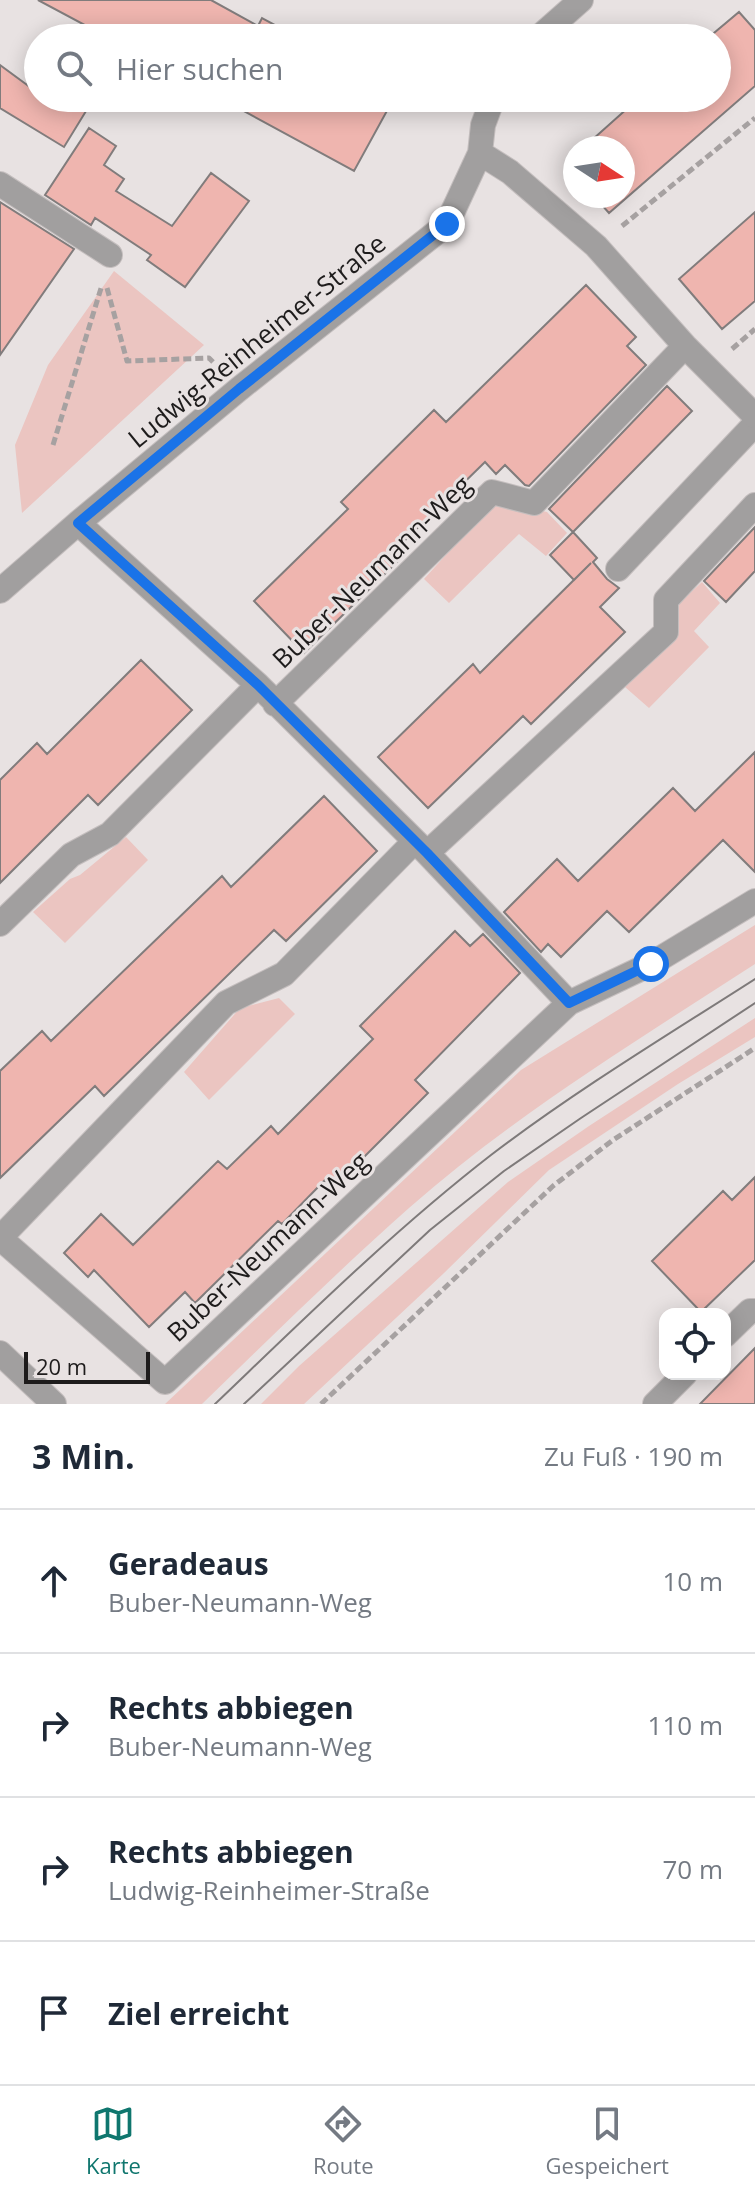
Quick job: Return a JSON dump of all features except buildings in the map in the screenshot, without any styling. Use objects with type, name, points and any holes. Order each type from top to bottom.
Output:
[{"type":"street","points":[[554,24],[581,0]]},
{"type":"street","name":"Ludwig-Reinheimer-Straße","points":[[0,591],[239,389],[447,224],[480,153],[488,112]]},
{"type":"street","points":[[480,153],[510,172],[596,246],[685,346],[755,416]]},
{"type":"street","points":[[0,184],[110,255]]},
{"type":"street","name":"Buber-Neumann-Weg","points":[[275,704],[492,492],[534,503],[685,346]]},
{"type":"street","points":[[618,569],[755,424]]},
{"type":"street","name":"Buber-Neumann-Weg","points":[[755,505],[666,600],[666,632],[420,848],[284,974],[226,1003],[0,1238],[165,1382],[569,1003],[651,964],[755,901]]},
{"type":"street","name":"Buber-Neumann-Weg","points":[[78,523],[258,685],[569,1003]]},
{"type":"street","name":"Buber-Neumann-Weg","points":[[0,924],[71,855],[110,834],[258,685]]},
{"type":"street","points":[[731,1329],[750,1311],[755,1311]]},
{"type":"street","points":[[0,1353],[54,1404]]},
{"type":"street","points":[[655,1404],[679,1380]]},
{"type":"path","points":[[596,246],[755,118]]},
{"type":"path","points":[[53,445],[104,278],[127,361],[209,358],[213,362]]},
{"type":"path","points":[[321,1404],[553,1186],[613,1140],[755,1048]]},
{"type":"shaded area","points":[[114,271],[204,345],[22,513],[15,445],[48,365]]},
{"type":"shaded area","points":[[496,500],[547,512],[567,533],[546,556],[519,534],[449,603],[424,579]]},
{"type":"shaded area","points":[[702,582],[720,603],[694,631],[709,647],[649,708],[625,687],[674,635],[675,607]]},
{"type":"shaded area","points":[[126,837],[148,860],[65,943],[33,912],[70,879],[80,875]]},
{"type":"shaded area","points":[[755,925],[755,964],[577,1080],[449,1174],[356,1256],[202,1404],[165,1404],[521,1070]]},
{"type":"shaded area","points":[[279,998],[295,1014],[209,1100],[184,1072],[240,1008]]},
{"type":"shaded area","points":[[755,1018],[755,1037],[549,1170],[304,1404],[261,1404],[299,1366],[508,1182]]},
{"type":"tram line","points":[[215,1404],[384,1245],[491,1155],[588,1086],[755,979]]},
{"type":"tram line","points":[[244,1404],[430,1230],[504,1171],[755,1003]]},
{"type":"route","points":[[447,224],[239,389],[78,523],[258,685],[427,853],[569,1003],[651,964]]}]
